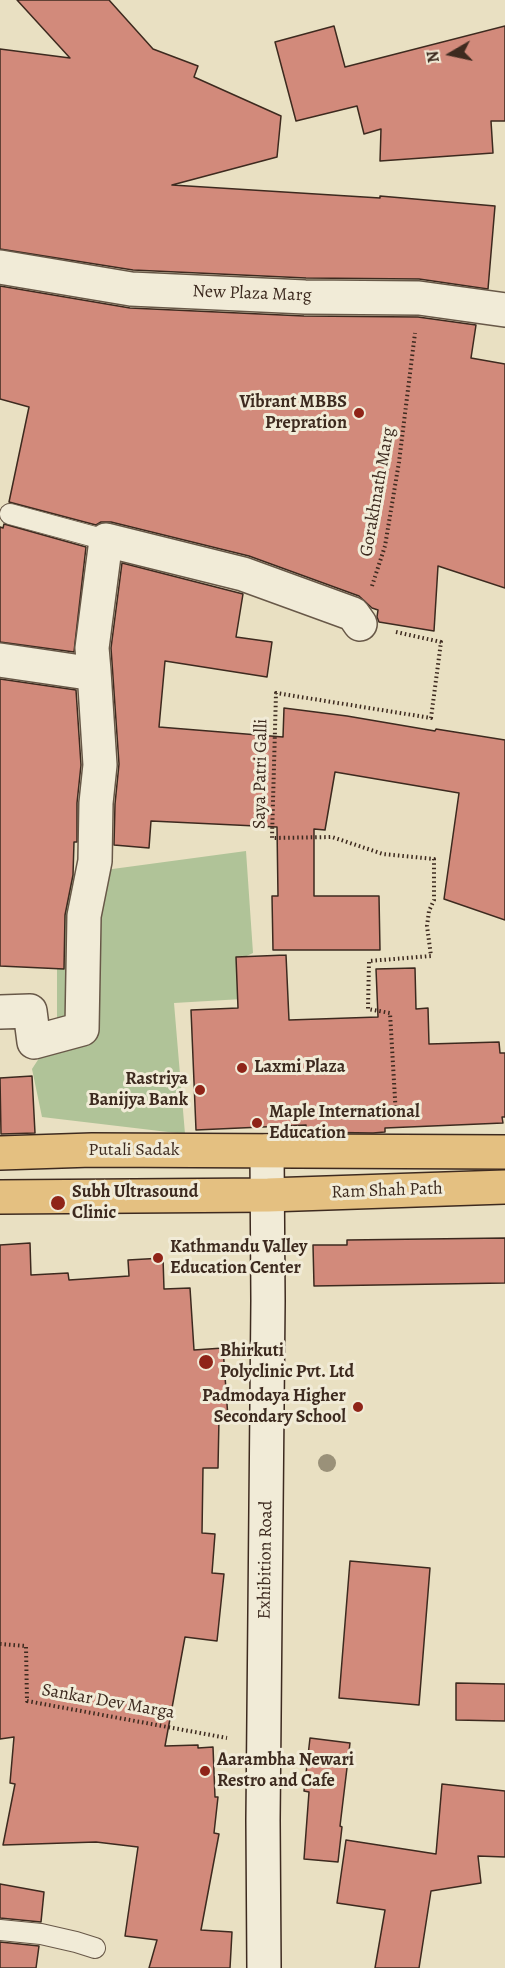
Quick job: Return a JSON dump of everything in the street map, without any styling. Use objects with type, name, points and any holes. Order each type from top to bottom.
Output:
[{"type":"main road","name":"Putali Sadak","points":[[0,1153],[92,1150],[267,1151]]},
{"type":"main road","name":"Ram Shah Path","points":[[267,1151],[505,1152]]},
{"type":"main road","name":"Ram Shah Path","points":[[268,1195],[505,1187]]},
{"type":"main road","points":[[0,1197],[268,1195]]},
{"type":"street","name":"New Plaza Marg","points":[[0,267],[132,289],[305,297],[419,298],[505,310]]},
{"type":"street","points":[[0,1012],[30,1011],[34,1042],[82,1029],[84,916],[95,861],[96,803],[100,765],[92,648],[106,540],[243,574],[353,614],[360,624]]},
{"type":"street","points":[[0,660],[70,671],[94,671]]},
{"type":"street","name":"Exhibition Road","points":[[264,1966],[267,1151]]},
{"type":"lane","points":[[10,514],[106,540]]},
{"type":"lane","points":[[267,1151],[268,1142],[397,1138]]},
{"type":"lane","points":[[0,1930],[41,1934],[95,1948]]},
{"type":"path","name":"Gorakhnath Marg","points":[[360,624],[385,546],[399,462],[419,298]]},
{"type":"path","name":"Saya Patri Galli","points":[[360,624],[441,642],[431,718],[276,693],[272,838],[332,837],[382,854],[434,859],[434,900],[429,911],[427,926],[431,956],[369,961],[368,1009],[390,1013],[397,1138]]},
{"type":"path","name":"Sankar Dev Marga","points":[[0,1644],[26,1646],[27,1701],[264,1744]]},
{"type":"green space","points":[[246,851],[253,953],[236,961],[242,999],[174,1003],[185,1134],[42,1117],[32,1069],[51,1040],[57,1019],[57,934],[68,875]]},
{"type":"building","points":[[17,0],[109,0],[153,49],[198,66],[194,77],[281,116],[277,157],[172,185],[380,198],[380,196],[495,206],[488,289],[419,279],[306,278],[133,270],[0,249],[0,49],[70,58]]},
{"type":"building","points":[[334,26],[345,67],[505,26],[505,121],[491,121],[493,153],[380,161],[381,129],[364,134],[357,106],[296,121],[275,42]]},
{"type":"building","points":[[0,286],[130,308],[304,316],[418,317],[476,325],[471,358],[505,364],[505,588],[438,566],[434,631],[379,622],[378,610],[372,608],[359,596],[249,556],[111,522],[101,522],[96,525],[9,502],[29,407],[0,399]]},
{"type":"building","points":[[4,524],[86,547],[74,652],[0,642],[0,527],[3,528]]},
{"type":"building","points":[[122,563],[243,594],[236,637],[272,642],[267,677],[165,661],[159,727],[283,737],[284,708],[505,740],[505,920],[444,899],[459,793],[335,772],[325,830],[314,829],[314,896],[379,896],[380,950],[273,950],[272,896],[278,896],[277,827],[151,821],[149,848],[114,845],[119,764],[111,648]]},
{"type":"building","points":[[0,679],[76,690],[81,765],[77,803],[77,842],[74,842],[73,875],[65,915],[64,969],[0,966]]},
{"type":"building","points":[[286,955],[289,1020],[378,1017],[376,969],[415,968],[416,1009],[428,1008],[429,1044],[499,1042],[500,1053],[505,1053],[505,1117],[502,1117],[503,1123],[385,1128],[385,1132],[373,1133],[306,1132],[306,1125],[196,1130],[191,1010],[238,1008],[236,957]]},
{"type":"building","points":[[32,1076],[35,1133],[1,1134],[0,1078]]},
{"type":"building","points":[[505,1238],[505,1283],[314,1286],[313,1245],[347,1245],[347,1240]]},
{"type":"building","points":[[30,1243],[31,1275],[68,1273],[69,1280],[129,1276],[128,1260],[163,1258],[164,1289],[190,1288],[194,1350],[223,1348],[228,1418],[219,1418],[218,1468],[203,1468],[202,1533],[215,1534],[212,1573],[224,1574],[217,1641],[185,1637],[165,1746],[213,1747],[215,1797],[218,1797],[214,1833],[219,1834],[201,1930],[232,1932],[230,1968],[149,1968],[157,1940],[125,1936],[138,1847],[96,1842],[3,1845],[15,1784],[10,1783],[14,1737],[0,1739],[0,1245]]},
{"type":"building","points":[[350,1561],[430,1568],[419,1705],[339,1698]]},
{"type":"building","points":[[456,1683],[505,1684],[505,1721],[456,1720]]},
{"type":"building","points":[[310,1738],[350,1743],[338,1862],[304,1859],[309,1792],[304,1791]]},
{"type":"building","points":[[442,1784],[505,1791],[505,1857],[478,1856],[481,1883],[431,1891],[419,1968],[375,1968],[385,1910],[337,1903],[346,1840],[436,1854]]},
{"type":"building","points":[[0,1884],[44,1892],[41,1922],[0,1918]]},
{"type":"building","points":[[0,1942],[39,1946],[36,1968],[0,1968]]},
{"type":"place","name":"Vibrant MBBS Prepration","points":[[359,413]]},
{"type":"place","name":"Laxmi Plaza","points":[[242,1068]]},
{"type":"place","name":"Rastriya Banijya Bank","points":[[200,1090]]},
{"type":"place","name":"Maple International Education","points":[[257,1123]]},
{"type":"place","name":"Subh Ultrasound Clinic","points":[[58,1203]]},
{"type":"place","name":"Kathmandu Valley Education Center","points":[[158,1258]]},
{"type":"place","name":"Bhirkuti Polyclinic Pvt. Ltd","points":[[206,1362]]},
{"type":"place","name":"Padmodaya Higher Secondary School","points":[[358,1407]]},
{"type":"place","name":"Aarambha Newari Restro and Cafe","points":[[205,1771]]}]
